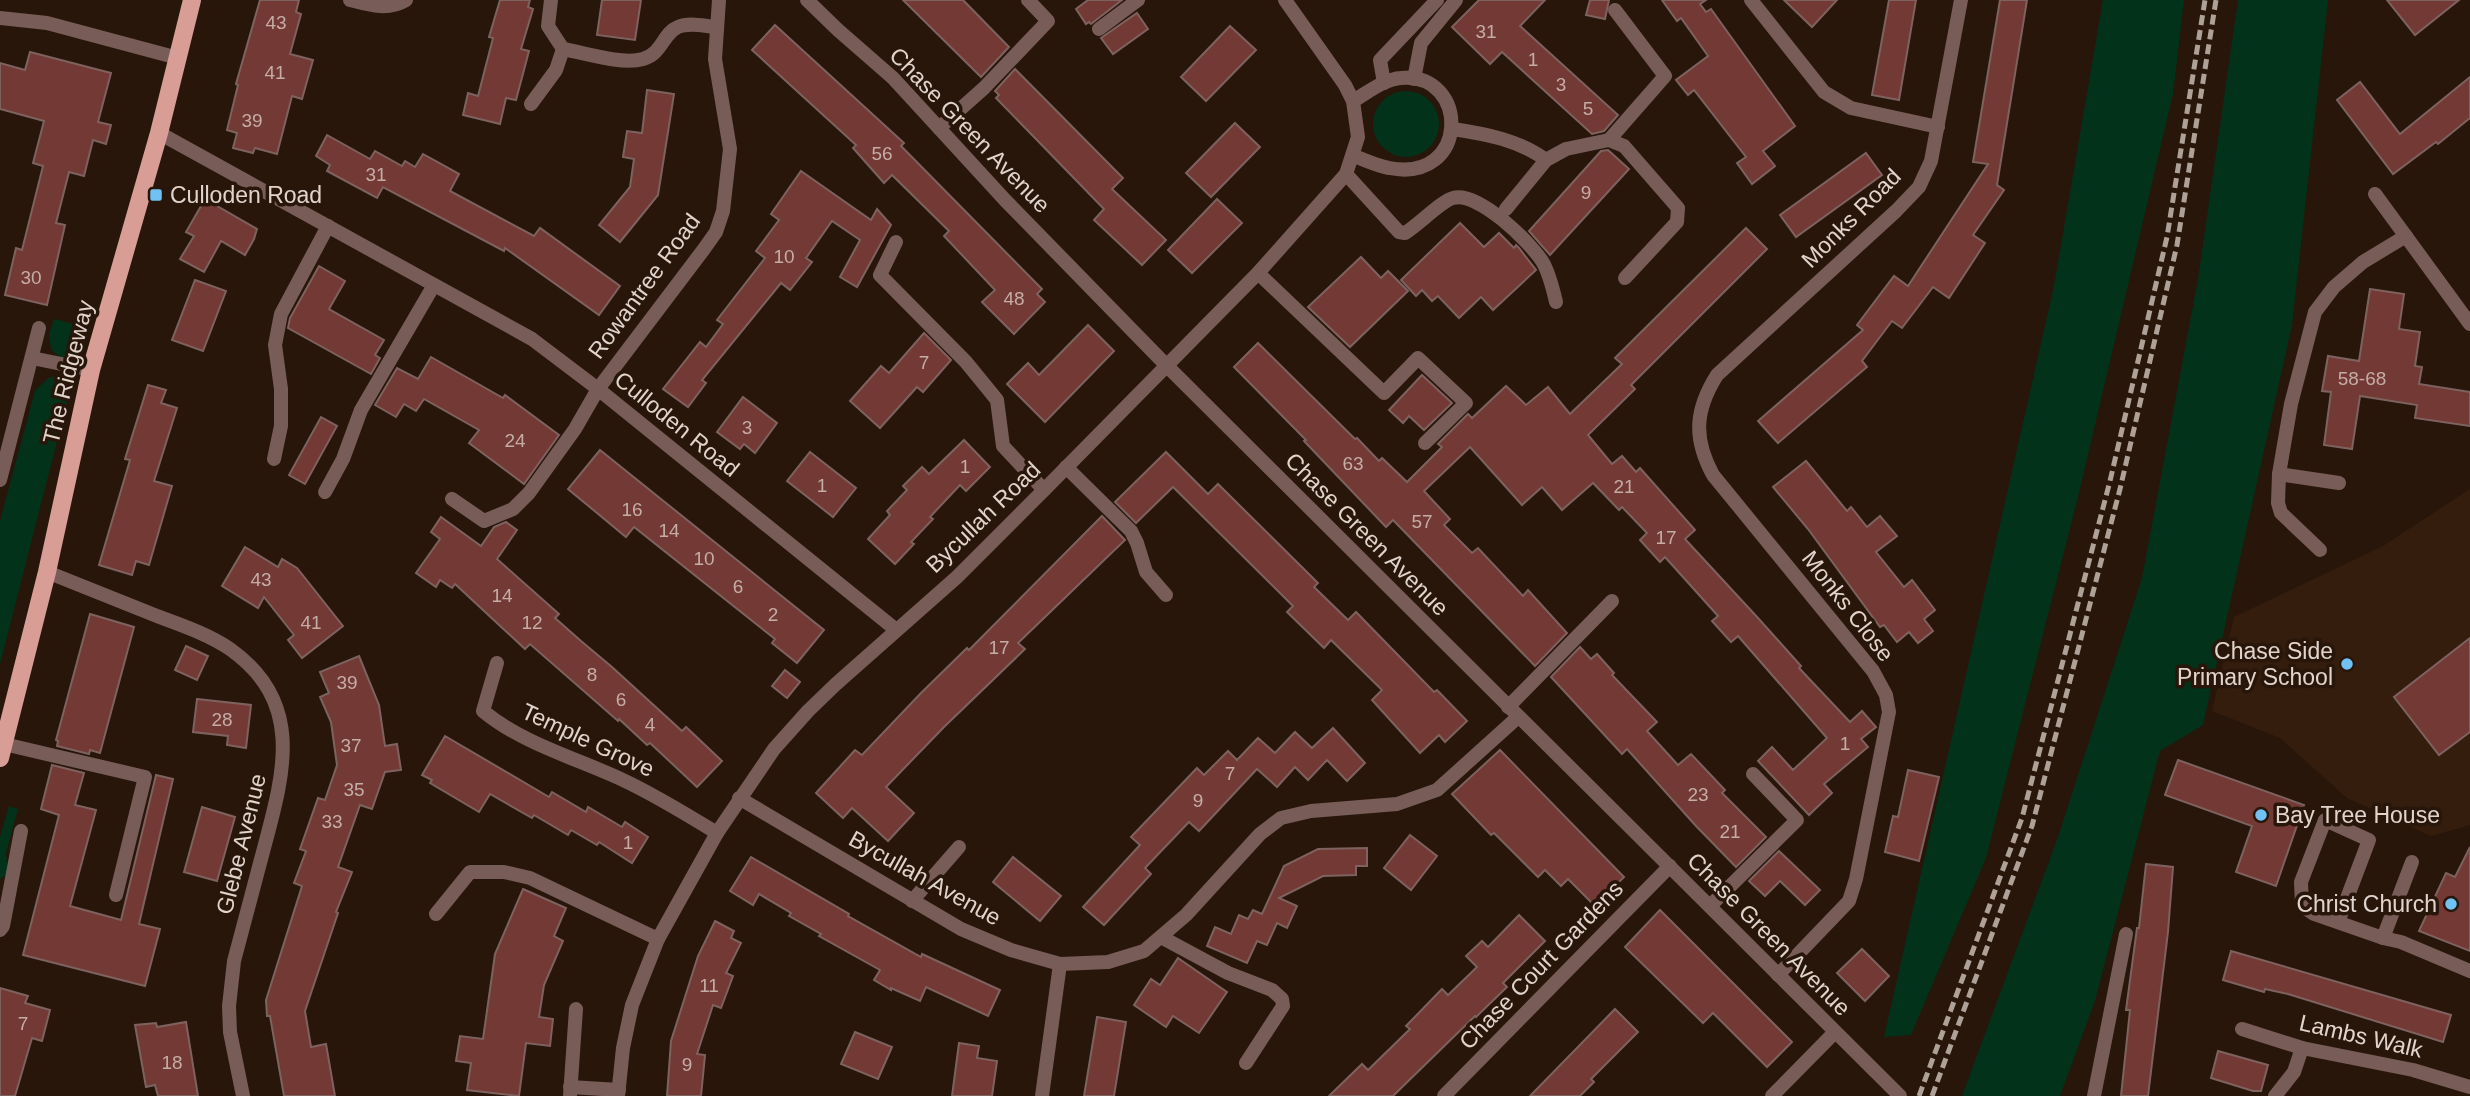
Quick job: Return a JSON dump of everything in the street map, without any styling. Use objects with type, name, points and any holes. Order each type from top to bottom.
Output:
[{"type":"main road","name":"The Ridgeway","points":[[2,751],[6,706],[47,572],[91,370],[159,133],[192,0]]},
{"type":"street","points":[[351,0],[376,7],[398,5],[406,0]]},
{"type":"street","points":[[551,0],[548,26],[563,49],[632,61],[656,54],[677,27],[716,27]]},
{"type":"street","name":"Rowantree Road","points":[[452,499],[484,520],[513,509],[529,493],[576,429],[598,389],[716,232],[723,211],[730,149],[715,59],[719,0]]},
{"type":"street","name":"Chase Green Avenue","points":[[807,0],[893,78],[1005,200],[1167,365],[1900,1096]]},
{"type":"street","points":[[939,128],[984,88],[1048,21],[1028,0]]},
{"type":"street","points":[[1099,29],[1138,0]]},
{"type":"street","name":"Bycullah Road","points":[[618,1093],[632,1005],[658,939],[717,833],[774,750],[808,711],[895,629],[957,576],[1044,490],[1258,272],[1346,174],[1354,156],[1358,130],[1353,101],[1345,85],[1284,0]]},
{"type":"street","points":[[1384,83],[1380,60],[1437,0]]},
{"type":"street","points":[[1414,79],[1421,43],[1456,0]]},
{"type":"street","points":[[1751,0],[1824,92],[1851,108],[1938,127]]},
{"type":"street","name":"Monks Road","points":[[1699,427],[1702,404],[1717,375],[1919,187],[1931,162],[1961,0]]},
{"type":"street","points":[[1609,140],[1665,76],[1615,10]]},
{"type":"street","points":[[0,18],[47,23],[178,58]]},
{"type":"street","points":[[531,104],[551,77],[563,49]]},
{"type":"street","points":[[1353,101],[1384,83],[1400,78],[1414,79],[1429,84],[1441,95],[1450,109],[1453,129],[1449,143],[1440,155],[1428,164],[1413,169],[1389,169],[1354,156]]},
{"type":"street","points":[[1453,129],[1499,137],[1535,151],[1546,160]]},
{"type":"street","name":"Culloden Road","points":[[159,133],[532,339],[598,389],[895,629]]},
{"type":"street","points":[[1506,209],[1546,160],[1566,149],[1609,140],[1624,146],[1678,208],[1677,222],[1625,278]]},
{"type":"street","points":[[1346,174],[1399,232],[1405,233],[1421,224],[1447,200],[1456,196],[1472,198],[1515,230],[1543,262],[1556,302]]},
{"type":"street","points":[[2375,194],[2470,324]]},
{"type":"street","points":[[274,459],[281,426],[281,389],[275,345],[281,314],[310,255],[328,226]]},
{"type":"street","points":[[2320,550],[2281,513],[2278,502],[2278,474],[2291,404],[2315,312],[2334,287],[2363,262],[2406,236]]},
{"type":"street","points":[[896,242],[880,275],[966,362],[997,400],[1003,446],[1044,490]]},
{"type":"street","points":[[1258,272],[1384,393],[1418,358],[1466,403],[1425,443]]},
{"type":"street","points":[[325,492],[343,459],[361,410],[434,285]]},
{"type":"street","points":[[0,480],[38,328]]},
{"type":"street","points":[[32,358],[91,370]]},
{"type":"street","name":"Monks Close","points":[[1699,427],[1703,456],[1713,475],[1873,671],[1886,695],[1889,712],[1856,879],[1849,901],[1779,975]]},
{"type":"street","points":[[1066,467],[1131,531],[1146,572],[1166,594]]},
{"type":"street","points":[[2278,474],[2339,483]]},
{"type":"street","name":"Glebe Avenue","points":[[47,572],[203,634],[229,648],[247,663],[265,684],[276,708],[283,733],[284,761],[279,790],[234,961],[230,994],[230,1032],[243,1096]]},
{"type":"street","name":"Bycullah Avenue","points":[[739,798],[961,929],[1011,950],[1060,964],[1108,962],[1144,951],[1161,937],[1186,915],[1260,834],[1281,818],[1311,811],[1397,804],[1437,790],[1513,712],[1612,601]]},
{"type":"street","name":"Temple Grove","points":[[497,663],[483,711],[496,722],[529,740],[659,798],[717,833]]},
{"type":"street","points":[[2,751],[145,778],[116,895]]},
{"type":"street","points":[[1710,906],[1797,820],[1753,774]]},
{"type":"street","points":[[2338,922],[2369,840],[2326,820],[2301,882],[2302,906],[2314,914],[2382,938],[2401,942],[2470,971]]},
{"type":"street","points":[[0,930],[5,891],[21,831]]},
{"type":"street","points":[[912,901],[959,847]]},
{"type":"street","points":[[2382,938],[2412,862]]},
{"type":"street","name":"Chase Court Gardens","points":[[1444,1096],[1670,866]]},
{"type":"street","points":[[436,914],[470,872],[504,873],[530,878],[658,939]]},
{"type":"street","points":[[2094,1096],[2126,934]]},
{"type":"street","points":[[1161,937],[1228,973],[1272,989],[1282,999],[1283,1006],[1246,1063]]},
{"type":"street","points":[[1042,1096],[1060,964]]},
{"type":"street","points":[[576,1009],[570,1092],[618,1093]]},
{"type":"street","name":"Lambs Walk","points":[[2242,1029],[2302,1048],[2413,1070],[2470,1087]]},
{"type":"street","points":[[1772,1096],[1835,1032]]},
{"type":"street","points":[[2275,1096],[2294,1072],[2302,1048]]},
{"type":"shaded area","name":"Chase Side Primary School","points":[[2470,489],[2470,825],[2431,836],[2347,798],[2280,738],[2212,711],[2234,617],[2383,546]]},
{"type":"green space","points":[[2103,0],[2184,0],[2173,94],[2079,493],[1986,858],[1911,1035],[1884,1037],[2054,286]]},
{"type":"green space","points":[[2238,0],[2328,0],[2292,325],[2203,725],[2160,751],[2095,1001],[2060,1096],[1962,1096],[2058,837],[2142,578],[2198,279]]},
{"type":"green space","points":[[1406,91],[1419,94],[1429,101],[1436,111],[1439,124],[1436,137],[1429,147],[1419,154],[1406,157],[1393,154],[1383,147],[1376,137],[1373,124],[1376,111],[1383,101],[1393,94]]},
{"type":"green space","points":[[54,319],[86,327],[79,359],[64,358],[51,349],[49,335]]},
{"type":"green space","points":[[57,376],[72,383],[0,664],[0,521],[35,391],[48,378]]},
{"type":"green space","points":[[9,806],[18,809],[6,853],[8,874],[0,879],[0,837]]},
{"type":"building","points":[[260,0],[299,0],[296,12],[301,14],[290,54],[313,60],[302,99],[292,96],[277,154],[255,148],[253,153],[233,148],[237,133],[227,130],[238,85],[236,84]]},
{"type":"building","points":[[500,0],[530,0],[528,7],[533,9],[521,49],[529,51],[516,100],[506,98],[500,124],[463,115],[468,93],[478,96],[493,38],[489,37]]},
{"type":"building","points":[[602,0],[641,0],[635,40],[597,35]]},
{"type":"building","points":[[903,0],[963,0],[1009,47],[981,77]]},
{"type":"building","points":[[1088,0],[1122,0],[1091,24],[1086,24],[1076,9]]},
{"type":"building","points":[[1479,0],[1545,0],[1520,26],[1618,115],[1604,131],[1592,134],[1502,52],[1490,64],[1452,27]]},
{"type":"building","points":[[1590,0],[1609,0],[1605,19],[1586,15]]},
{"type":"building","points":[[1662,0],[1706,0],[1700,4],[1706,12],[1711,9],[1795,126],[1763,151],[1775,166],[1752,184],[1737,163],[1746,157],[1694,90],[1688,95],[1676,80],[1708,56],[1681,18],[1677,21]]},
{"type":"building","points":[[1784,0],[1837,0],[1812,27]]},
{"type":"building","points":[[1889,0],[1916,0],[1899,100],[1872,95]]},
{"type":"building","points":[[2000,0],[2027,0],[1997,185],[2004,190],[1973,235],[1985,243],[1949,298],[1933,287],[1902,328],[1892,321],[1862,361],[1867,367],[1778,443],[1758,421],[1863,330],[1857,325],[1894,276],[1908,286],[1988,164],[1973,162]]},
{"type":"building","points":[[2387,0],[2459,0],[2415,35]]},
{"type":"building","points":[[1137,13],[1148,29],[1113,54],[1101,38]]},
{"type":"building","points":[[775,25],[904,143],[901,146],[1042,289],[1037,294],[1045,302],[1014,334],[982,302],[995,290],[944,236],[949,231],[892,175],[884,183],[853,148],[856,145],[752,50]]},
{"type":"building","points":[[1230,26],[1256,50],[1206,101],[1181,77]]},
{"type":"building","points":[[30,52],[111,73],[98,122],[111,125],[106,144],[93,140],[84,176],[69,172],[56,223],[65,225],[47,305],[5,295],[16,248],[22,250],[43,166],[33,163],[44,121],[0,109],[0,63],[25,70]]},
{"type":"building","points":[[1015,69],[1123,178],[1112,189],[1166,240],[1142,265],[1094,220],[1104,209],[996,98],[999,95],[995,91]]},
{"type":"building","points":[[2470,77],[2470,118],[2438,144],[2436,142],[2393,174],[2337,100],[2360,82],[2400,134]]},
{"type":"building","points":[[647,90],[674,94],[658,195],[620,242],[599,225],[630,187],[634,159],[623,157],[627,131],[642,133]]},
{"type":"building","points":[[1235,123],[1260,147],[1211,197],[1186,173]]},
{"type":"building","points":[[327,135],[370,159],[375,151],[402,166],[405,161],[415,167],[423,154],[459,174],[450,191],[534,236],[540,228],[620,286],[599,315],[505,248],[504,251],[383,187],[377,198],[327,171],[330,165],[316,156]]},
{"type":"building","points":[[1608,150],[1629,169],[1550,255],[1529,231],[1601,151]]},
{"type":"building","points":[[1866,153],[1882,175],[1796,237],[1780,215]]},
{"type":"building","points":[[801,171],[871,220],[877,209],[891,225],[857,287],[840,277],[860,240],[832,221],[806,258],[812,262],[790,290],[781,283],[702,380],[706,383],[688,407],[663,389],[700,342],[706,347],[723,324],[717,320],[765,258],[756,251],[779,220],[771,214]]},
{"type":"building","points":[[205,199],[257,229],[245,255],[221,241],[204,272],[180,259],[194,236],[186,232]]},
{"type":"building","points":[[1217,199],[1242,223],[1192,273],[1168,250]]},
{"type":"building","points":[[1460,223],[1484,247],[1499,233],[1514,248],[1516,245],[1536,270],[1493,310],[1481,297],[1459,318],[1438,296],[1432,301],[1422,290],[1416,296],[1401,280]]},
{"type":"building","points":[[1746,228],[1767,249],[1631,385],[1635,389],[1588,435],[1612,464],[1622,456],[1636,472],[1640,468],[1695,530],[1685,539],[1850,722],[1862,711],[1876,727],[1861,739],[1868,747],[1824,784],[1832,793],[1809,815],[1758,761],[1772,747],[1793,770],[1827,738],[1738,636],[1731,642],[1712,621],[1718,616],[1665,557],[1660,562],[1640,540],[1647,533],[1622,507],[1619,510],[1593,483],[1562,510],[1542,487],[1522,505],[1470,447],[1424,491],[1450,519],[1444,525],[1472,553],[1478,548],[1523,596],[1528,590],[1567,633],[1535,666],[1393,520],[1386,527],[1234,367],[1258,343],[1355,439],[1379,461],[1382,458],[1407,482],[1442,447],[1438,444],[1468,414],[1472,418],[1506,386],[1526,405],[1548,387],[1570,414],[1622,364],[1615,358]]},
{"type":"building","points":[[1361,257],[1381,278],[1388,271],[1408,291],[1350,347],[1308,307]]},
{"type":"building","points":[[319,266],[345,281],[329,309],[384,340],[375,355],[380,358],[371,374],[288,328],[290,318]]},
{"type":"building","points":[[195,280],[226,291],[203,351],[172,340]]},
{"type":"building","points":[[2370,289],[2404,294],[2399,329],[2420,332],[2415,366],[2422,367],[2419,384],[2470,392],[2470,426],[2415,418],[2417,405],[2360,396],[2352,449],[2324,445],[2331,392],[2322,391],[2328,356],[2359,361]]},
{"type":"building","points":[[1088,325],[1114,351],[1045,422],[1007,384],[1028,363],[1039,375]]},
{"type":"building","points":[[924,333],[951,360],[923,392],[917,387],[880,428],[850,401],[881,366],[889,373]]},
{"type":"building","points":[[431,357],[503,398],[505,395],[559,435],[524,484],[469,443],[479,430],[424,399],[416,411],[404,404],[396,417],[375,405],[397,368],[418,379]]},
{"type":"building","points":[[1422,375],[1452,403],[1424,430],[1409,416],[1403,423],[1389,410]]},
{"type":"building","points":[[148,385],[166,390],[161,403],[177,408],[154,481],[172,486],[149,565],[136,561],[132,575],[99,565],[130,460],[125,459]]},
{"type":"building","points":[[743,397],[777,423],[755,453],[744,444],[740,449],[717,432]]},
{"type":"building","points":[[321,417],[337,426],[305,484],[289,475]]},
{"type":"building","points":[[964,440],[990,467],[966,491],[960,485],[930,517],[933,519],[895,564],[868,539],[890,515],[887,511],[907,490],[903,486],[922,467],[929,474]]},
{"type":"building","points":[[600,450],[824,630],[797,663],[772,643],[775,639],[634,527],[626,537],[568,489]]},
{"type":"building","points":[[810,452],[856,488],[833,517],[787,481]]},
{"type":"building","points":[[1166,452],[1208,494],[1218,484],[1318,583],[1314,587],[1348,620],[1356,612],[1434,692],[1437,690],[1467,721],[1445,742],[1439,735],[1420,753],[1372,700],[1382,690],[1331,640],[1324,648],[1287,612],[1293,606],[1173,487],[1136,523],[1115,502]]},
{"type":"building","points":[[1806,461],[1847,511],[1851,507],[1867,527],[1880,516],[1897,536],[1876,552],[1904,587],[1912,580],[1935,610],[1924,619],[1933,631],[1918,643],[1909,632],[1897,642],[1884,625],[1880,627],[1808,529],[1773,487]]},
{"type":"building","points":[[1102,516],[1125,540],[1018,643],[1025,649],[886,787],[914,813],[888,841],[852,808],[843,818],[816,793],[855,750],[862,755],[921,693],[967,648],[969,650]]},
{"type":"building","points":[[441,517],[481,546],[494,527],[506,522],[517,530],[497,559],[559,614],[555,618],[682,731],[686,727],[722,761],[697,787],[650,743],[647,745],[530,644],[525,649],[455,584],[452,588],[440,580],[436,587],[416,573],[440,539],[431,532]]},
{"type":"building","points":[[245,547],[278,567],[282,559],[297,568],[343,626],[302,658],[288,640],[294,635],[264,597],[258,608],[222,586]]},
{"type":"building","points":[[90,614],[134,627],[100,753],[90,750],[89,754],[57,746],[56,740]]},
{"type":"building","points":[[2470,638],[2470,732],[2439,755],[2394,697]]},
{"type":"building","points":[[186,646],[208,656],[197,680],[175,670]]},
{"type":"building","points":[[1580,647],[1591,659],[1597,654],[1614,673],[1612,675],[1657,722],[1647,731],[1678,765],[1691,754],[1725,790],[1722,793],[1766,837],[1736,867],[1627,749],[1622,754],[1551,677]]},
{"type":"building","points":[[359,656],[379,705],[385,746],[397,744],[401,770],[385,772],[372,809],[360,805],[338,867],[352,872],[336,912],[338,913],[305,1011],[311,1047],[326,1044],[335,1096],[284,1096],[266,1000],[302,886],[294,883],[306,851],[300,849],[318,798],[325,800],[337,765],[331,722],[320,697],[329,693],[320,672]]},
{"type":"building","points":[[785,670],[800,682],[787,698],[772,686]]},
{"type":"building","points":[[197,699],[251,705],[246,748],[227,745],[228,736],[193,732]]},
{"type":"building","points":[[1333,728],[1365,763],[1347,781],[1327,760],[1308,780],[1295,767],[1277,787],[1257,769],[1199,831],[1189,822],[1145,868],[1151,874],[1104,925],[1083,907],[1140,845],[1131,837],[1197,768],[1204,775],[1228,751],[1237,760],[1258,738],[1275,753],[1295,732],[1312,748]]},
{"type":"building","points":[[445,736],[549,797],[552,792],[586,812],[588,807],[622,827],[625,822],[648,837],[632,863],[599,842],[597,845],[571,830],[568,835],[490,794],[479,812],[430,783],[432,780],[422,775]]},
{"type":"building","points":[[1500,750],[1624,877],[1612,889],[1616,893],[1599,910],[1568,879],[1561,886],[1545,870],[1538,877],[1494,833],[1491,835],[1452,794]]},
{"type":"building","name":"Bay Tree House","points":[[2178,760],[2304,805],[2276,886],[2236,872],[2252,826],[2165,795]]},
{"type":"building","points":[[52,765],[84,773],[75,805],[96,810],[70,906],[121,920],[156,775],[173,779],[139,924],[160,929],[145,986],[23,955],[59,815],[41,809]]},
{"type":"building","points":[[1908,770],[1939,777],[1919,861],[1885,852],[1893,816],[1898,817]]},
{"type":"building","points":[[202,807],[235,817],[217,881],[184,872]]},
{"type":"building","points":[[1410,835],[1437,856],[1411,890],[1384,868]]},
{"type":"building","name":"Christ Church","points":[[2470,847],[2470,951],[2419,931],[2446,873],[2455,877]]},
{"type":"building","points":[[1367,848],[1367,866],[1356,866],[1356,875],[1323,876],[1279,898],[1297,906],[1287,928],[1277,923],[1267,945],[1257,941],[1247,963],[1207,946],[1215,927],[1231,934],[1239,915],[1248,919],[1253,910],[1262,914],[1284,866],[1318,849]]},
{"type":"building","points":[[1779,851],[1820,890],[1805,905],[1780,881],[1765,896],[1749,881]]},
{"type":"building","points":[[751,857],[921,957],[922,954],[1000,990],[988,1016],[926,987],[920,1001],[891,990],[874,980],[880,970],[819,936],[821,934],[789,916],[791,913],[759,894],[753,905],[730,891]]},
{"type":"building","points":[[1013,857],[1061,896],[1040,921],[993,882]]},
{"type":"building","points":[[2146,864],[2173,867],[2168,932],[2148,1096],[2121,1096],[2130,1010],[2126,1010]]},
{"type":"building","points":[[523,889],[566,908],[554,936],[563,941],[544,985],[539,1017],[553,1019],[550,1046],[526,1043],[519,1096],[467,1090],[471,1063],[456,1061],[460,1036],[483,1039],[495,954]]},
{"type":"building","points":[[1660,910],[1792,1042],[1767,1067],[1713,1013],[1703,1023],[1625,947]]},
{"type":"building","points":[[1519,915],[1545,941],[1503,983],[1507,987],[1476,1017],[1393,1096],[1329,1096],[1362,1064],[1368,1070],[1410,1029],[1406,1026],[1442,989],[1448,995],[1477,967],[1466,956],[1482,941],[1488,947]]},
{"type":"building","points":[[715,921],[734,931],[731,938],[741,943],[726,973],[733,976],[721,1008],[713,1005],[697,1054],[705,1055],[701,1096],[667,1096],[671,1041],[698,956]]},
{"type":"building","points":[[1862,949],[1889,976],[1865,1001],[1837,973]]},
{"type":"building","points":[[2231,951],[2451,1015],[2443,1042],[2288,994],[2265,989],[2264,992],[2223,980]]},
{"type":"building","points":[[1178,958],[1227,992],[1199,1033],[1173,1016],[1166,1027],[1134,1005],[1151,979],[1160,985]]},
{"type":"building","points":[[0,988],[28,996],[25,1003],[50,1010],[42,1041],[32,1038],[15,1096],[0,1096]]},
{"type":"building","points":[[1615,1009],[1638,1032],[1591,1079],[1594,1082],[1580,1096],[1530,1096]]},
{"type":"building","points":[[1097,1017],[1126,1022],[1114,1096],[1084,1096]]},
{"type":"building","points":[[186,1022],[198,1096],[158,1096],[155,1085],[146,1087],[135,1025],[156,1023],[157,1027]]},
{"type":"building","points":[[855,1032],[892,1047],[878,1079],[841,1064]]},
{"type":"building","points":[[959,1043],[979,1046],[977,1058],[997,1061],[992,1096],[952,1096]]},
{"type":"building","points":[[2218,1051],[2268,1065],[2261,1091],[2211,1078]]},
{"type":"railway","points":[[1919,1096],[2022,818],[2110,481],[2167,237],[2205,0]]},
{"type":"railway","points":[[1932,1096],[2032,826],[2120,489],[2177,245],[2216,0]]},
{"type":"place","name":"Culloden Road","points":[[156,195]]},
{"type":"place","name":"Chase Side Primary School","points":[[2347,664]]},
{"type":"place","name":"Bay Tree House","points":[[2261,815]]},
{"type":"place","name":"Christ Church","points":[[2451,904]]}]
